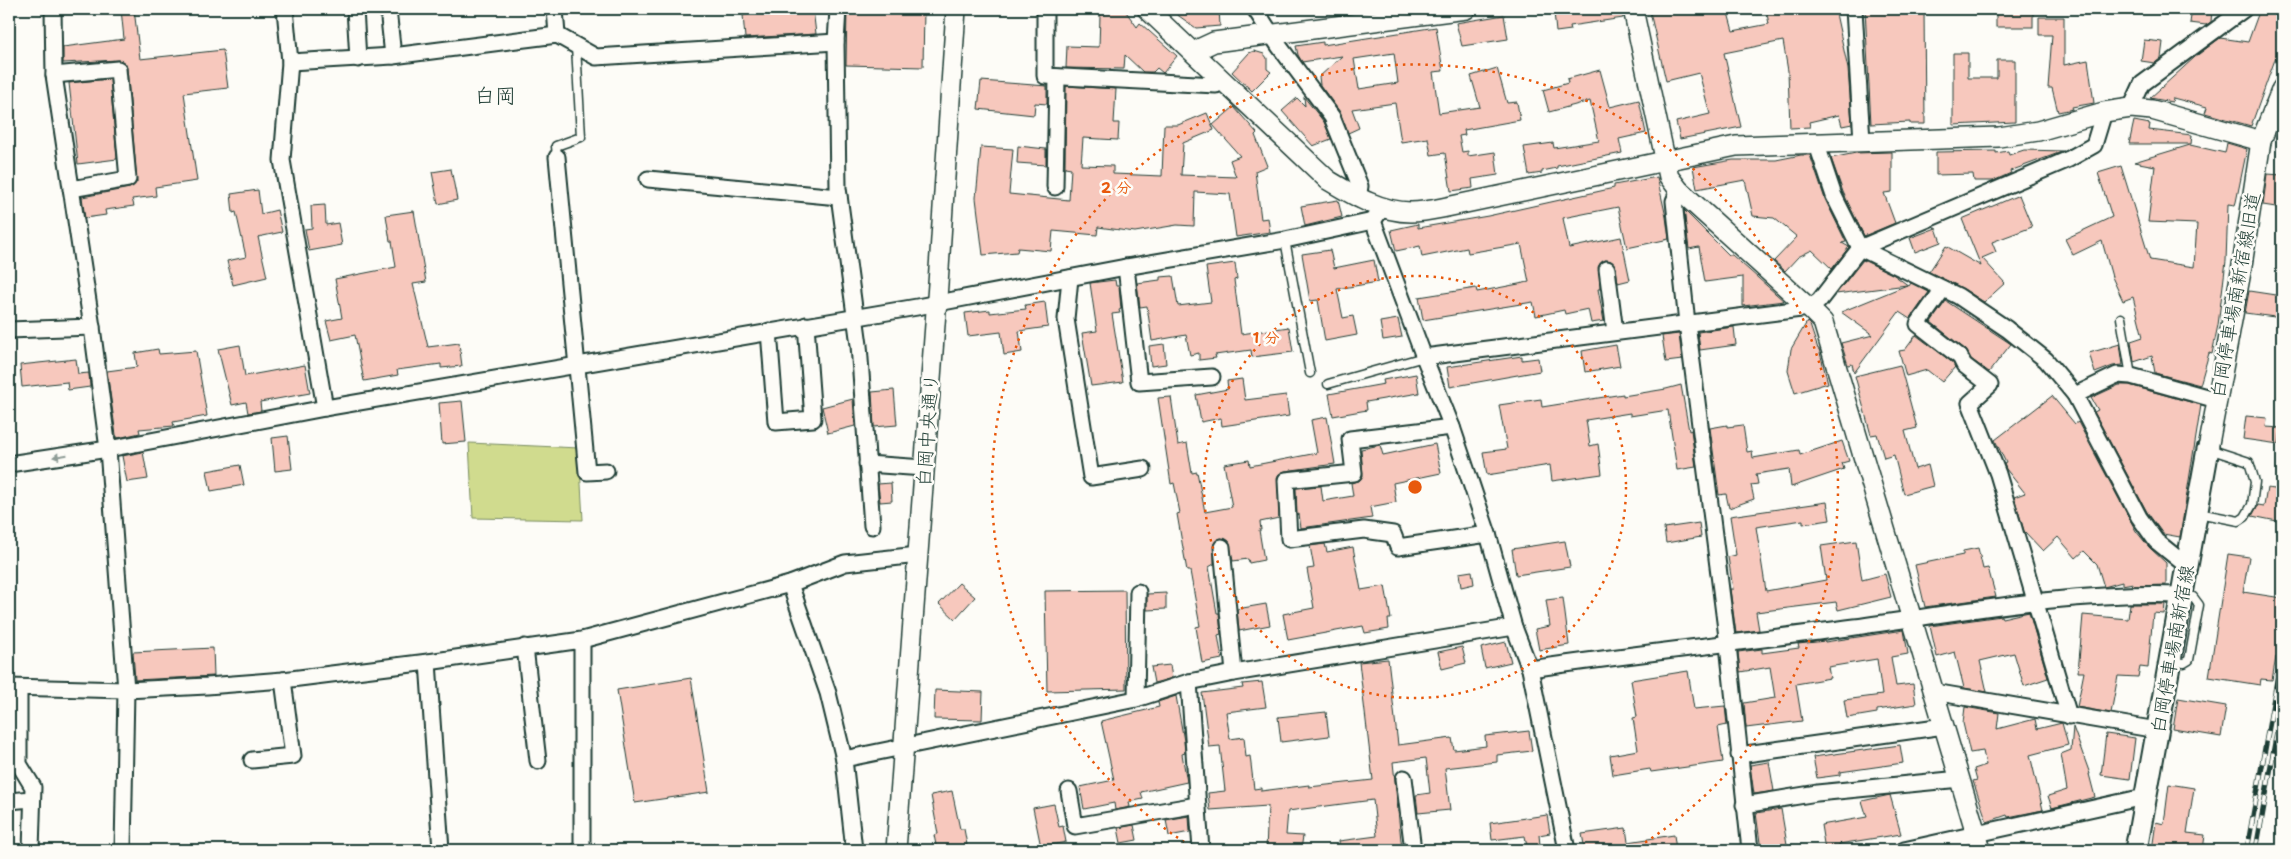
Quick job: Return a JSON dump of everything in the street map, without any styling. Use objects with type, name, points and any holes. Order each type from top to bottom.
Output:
[{"type":"main road","name":"白岡停車場南新宿線","points":[[2136,850],[2208,449]]},
{"type":"street","points":[[53,9],[54,76],[92,327],[108,449],[126,690],[123,850]]},
{"type":"street","points":[[285,9],[290,62],[282,160],[325,408]]},
{"type":"street","points":[[354,9],[358,58]]},
{"type":"street","points":[[388,9],[393,56]]},
{"type":"street","points":[[555,9],[558,35]]},
{"type":"street","points":[[838,9],[836,42],[839,197],[856,318],[872,526]]},
{"type":"street","name":"白岡中央通り","points":[[896,850],[956,9]]},
{"type":"street","points":[[1045,9],[1045,76],[1216,85],[1221,80]]},
{"type":"street","points":[[1147,9],[1328,180],[1378,214],[1424,358],[1452,427],[1488,534],[1514,627],[1530,669],[1564,850]]},
{"type":"street","points":[[1255,9],[1332,117],[1360,186],[1358,199]]},
{"type":"street","points":[[1195,54],[1201,48],[1214,42],[1466,9]]},
{"type":"street","points":[[1633,9],[1669,177],[1679,190],[1818,316],[1826,331],[1979,843]]},
{"type":"street","points":[[1854,9],[1862,141]]},
{"type":"street","points":[[2131,108],[2142,84],[2244,9]]},
{"type":"street","points":[[290,62],[393,56],[558,35],[596,57],[836,42]]},
{"type":"street","points":[[54,76],[118,69],[128,179],[71,189]]},
{"type":"street","points":[[1055,188],[1057,77]]},
{"type":"street","name":"白岡停車場南新宿線旧道","points":[[2208,449],[2241,272],[2261,140],[2282,88]]},
{"type":"street","points":[[9,464],[108,449],[325,408],[769,331],[856,318],[1126,267],[1285,240],[1378,214],[1442,208],[1664,159],[1736,146],[1999,137],[2038,131],[2104,112],[2131,108],[2152,110],[2261,140]]},
{"type":"street","points":[[1424,358],[1809,308],[1819,301],[1860,248],[2060,162],[2094,145],[2104,112]]},
{"type":"street","points":[[1816,142],[1834,196],[1860,248],[1958,296],[2007,329],[2046,360],[2075,395],[2139,517],[2156,541],[2186,566]]},
{"type":"street","points":[[557,157],[587,472],[606,471]]},
{"type":"street","points":[[648,179],[839,197]]},
{"type":"street","points":[[1679,190],[1674,201],[1687,323],[1728,645],[1750,850]]},
{"type":"street","points":[[1126,267],[1139,382],[1212,377]]},
{"type":"street","points":[[1607,269],[1615,332]]},
{"type":"street","points":[[1070,278],[1066,319],[1091,477],[1143,469]]},
{"type":"street","points":[[1943,289],[1918,324],[1960,357],[1964,365],[1990,385],[1970,403],[1998,474],[2069,716]]},
{"type":"street","points":[[769,331],[776,422],[813,419],[806,325]]},
{"type":"street","points":[[9,330],[92,327]]},
{"type":"street","points":[[2075,395],[2117,375],[2131,376],[2217,400]]},
{"type":"street","points":[[1452,427],[1350,439],[1354,473],[1286,480],[1289,539],[1364,530],[1393,534],[1398,547],[1488,534]]},
{"type":"street","points":[[867,464],[924,468]]},
{"type":"street","points":[[1222,547],[1234,673]]},
{"type":"street","points":[[31,850],[33,787],[19,764],[14,688],[126,690],[283,680],[582,640],[790,584],[845,563],[918,555]]},
{"type":"street","points":[[790,584],[828,693],[844,759],[854,850]]},
{"type":"street","points":[[1136,699],[1138,592]]},
{"type":"street","points":[[1530,669],[1728,645],[2036,602],[2134,594],[2182,595]]},
{"type":"street","points":[[844,759],[1136,699],[1190,682],[1234,673],[1514,627]]},
{"type":"street","points":[[582,640],[582,850]]},
{"type":"street","points":[[525,647],[538,761]]},
{"type":"street","points":[[428,662],[441,850]]},
{"type":"street","points":[[252,760],[293,756],[283,680]]},
{"type":"street","points":[[1190,682],[1201,850]]},
{"type":"street","points":[[1934,692],[2157,730]]},
{"type":"street","points":[[1739,755],[1944,726]]},
{"type":"street","points":[[1404,778],[1413,850]]},
{"type":"street","points":[[1744,805],[1817,793],[1960,779]]},
{"type":"street","points":[[1069,791],[1075,826],[1197,805]]},
{"type":"street","points":[[9,801],[32,799]]},
{"type":"street","points":[[1904,850],[1979,843],[2135,799],[2146,800]]},
{"type":"lane","points":[[557,157],[556,146],[581,137],[576,46]]},
{"type":"lane","points":[[1285,240],[1310,373]]},
{"type":"lane","points":[[2120,318],[2131,376]]},
{"type":"lane","points":[[1328,384],[1424,358]]},
{"type":"lane","points":[[2196,513],[2239,521],[2245,517],[2252,505],[2255,482],[2249,462],[2208,449]]},
{"type":"green space","points":[[469,443],[579,448],[583,520],[473,518]]},
{"type":"building","points":[[121,9],[134,9],[140,59],[223,50],[228,88],[184,93],[197,181],[155,187],[156,196],[132,199],[134,206],[105,210],[106,215],[85,218],[82,197],[130,188],[137,182],[127,68],[125,63],[118,60],[63,63],[63,47],[124,39]]},
{"type":"building","points":[[813,9],[816,34],[745,38],[743,15]]},
{"type":"building","points":[[847,9],[924,9],[923,67],[846,65]]},
{"type":"building","points":[[1109,9],[1124,9],[1137,27],[1140,23],[1177,56],[1163,73],[1157,68],[1153,72],[1143,72],[1125,55],[1124,69],[1066,68],[1067,46],[1099,47],[1100,16]]},
{"type":"building","points":[[1169,9],[1219,9],[1220,26],[1196,28]]},
{"type":"building","points":[[1577,9],[1622,9],[1623,18],[1570,26],[1571,30],[1556,32],[1554,12]]},
{"type":"building","points":[[1664,9],[1727,9],[1733,31],[1769,24],[1766,9],[1835,9],[1848,69],[1852,124],[1842,126],[1839,115],[1809,122],[1810,127],[1790,128],[1788,71],[1783,41],[1724,53],[1741,127],[1680,139],[1676,122],[1710,114],[1699,73],[1666,81],[1650,12]]},
{"type":"building","points":[[1865,9],[1924,9],[1925,124],[1910,124],[1910,122],[1871,124]]},
{"type":"building","points":[[2192,9],[2212,9],[2211,22],[2206,25],[2190,23]]},
{"type":"building","points":[[2260,9],[2282,9],[2282,40],[2251,126],[2205,113],[2207,107],[2173,98],[2172,102],[2150,98],[2195,57],[2220,38],[2248,42]]},
{"type":"building","points":[[1996,12],[2033,12],[2033,27],[1996,27]]},
{"type":"building","points":[[1504,15],[1508,39],[1462,46],[1456,23]]},
{"type":"building","points":[[2039,17],[2064,17],[2064,65],[2088,60],[2094,103],[2058,112],[2052,88],[2048,88],[2052,35],[2039,35]]},
{"type":"building","points":[[1436,27],[1443,71],[1433,72],[1439,113],[1480,107],[1471,76],[1497,68],[1507,103],[1517,102],[1520,120],[1464,130],[1465,135],[1459,136],[1462,152],[1468,151],[1468,156],[1495,152],[1498,175],[1472,179],[1473,188],[1451,191],[1445,153],[1431,155],[1428,138],[1401,142],[1395,103],[1352,109],[1359,128],[1348,133],[1340,112],[1320,85],[1319,77],[1342,56],[1302,62],[1296,46],[1323,42],[1323,45]],"holes":[[[1394,53],[1398,83],[1359,89],[1354,59]]]},
{"type":"building","points":[[2144,40],[2163,42],[2161,58],[2155,63],[2141,61]]},
{"type":"building","points":[[1254,51],[1264,54],[1267,58],[1267,69],[1271,72],[1252,91],[1232,72],[1249,53]]},
{"type":"building","points":[[1953,53],[1968,53],[1968,78],[1997,78],[1997,60],[2015,60],[2015,122],[1953,125]]},
{"type":"building","points":[[1600,70],[1610,107],[1639,100],[1646,133],[1619,139],[1622,153],[1557,166],[1557,168],[1542,171],[1542,173],[1529,175],[1524,147],[1553,143],[1554,148],[1599,141],[1590,101],[1549,112],[1543,90],[1568,83],[1567,79]]},
{"type":"building","points":[[110,79],[117,159],[78,164],[69,83]]},
{"type":"building","points":[[981,81],[1047,86],[1047,104],[1035,103],[1034,115],[978,109]]},
{"type":"building","points":[[1066,86],[1116,89],[1114,123],[1119,123],[1118,140],[1083,138],[1081,165],[1113,166],[1113,174],[1162,176],[1164,125],[1178,125],[1207,113],[1214,130],[1183,143],[1181,175],[1236,177],[1230,160],[1240,156],[1213,125],[1234,107],[1257,133],[1255,135],[1267,166],[1255,171],[1261,219],[1268,218],[1270,232],[1236,237],[1230,194],[1195,192],[1194,226],[1177,225],[1135,232],[1098,227],[1097,235],[1053,231],[1051,251],[1018,248],[1017,252],[983,255],[976,198],[981,147],[1013,149],[1009,194],[1069,200],[1071,168],[1065,167]]},
{"type":"building","points":[[1304,97],[1324,122],[1331,139],[1313,146],[1282,111],[1297,98],[1305,106]]},
{"type":"building","points":[[2134,121],[2150,124],[2149,130],[2192,135],[2191,144],[2129,144]]},
{"type":"building","points":[[2227,143],[2247,149],[2235,205],[2228,204],[2226,261],[2218,325],[2212,354],[2209,353],[2200,385],[2155,373],[2152,356],[2134,362],[2131,341],[2143,337],[2133,297],[2123,301],[2112,277],[2102,241],[2073,255],[2065,239],[2112,217],[2098,173],[2121,166],[2150,260],[2194,267],[2197,224],[2148,222],[2155,166],[2134,162],[2190,145],[2225,153]]},
{"type":"building","points":[[1018,146],[1046,149],[1046,165],[1017,163]]},
{"type":"building","points":[[2024,150],[2064,151],[2010,171],[2011,173],[1993,181],[1974,181],[1973,174],[1936,175],[1936,152],[1996,151],[1996,153],[2008,151],[2009,155]]},
{"type":"building","points":[[1892,152],[1892,192],[1884,193],[1895,223],[1864,236],[1843,192],[1831,158],[1856,153]]},
{"type":"building","points":[[1810,155],[1825,199],[1846,242],[1842,243],[1849,247],[1832,269],[1812,250],[1798,257],[1785,271],[1774,261],[1797,237],[1774,218],[1753,216],[1745,180],[1697,189],[1693,167],[1733,160],[1776,160]]},
{"type":"building","points":[[451,169],[457,200],[438,204],[432,172]]},
{"type":"building","points":[[2267,174],[2282,175],[2282,208],[2263,205]]},
{"type":"building","points":[[1657,177],[1669,239],[1627,248],[1618,207],[1563,218],[1569,248],[1621,237],[1630,280],[1618,283],[1616,267],[1611,261],[1605,260],[1599,265],[1600,289],[1598,289],[1604,321],[1591,323],[1588,309],[1565,314],[1564,310],[1536,316],[1533,302],[1423,320],[1419,297],[1476,288],[1477,292],[1529,282],[1521,244],[1468,253],[1467,248],[1422,257],[1420,246],[1396,251],[1391,230],[1418,224],[1418,228],[1488,216],[1614,188],[1614,185]]},
{"type":"building","points":[[258,190],[261,214],[277,210],[282,232],[258,237],[267,277],[233,285],[227,261],[246,257],[236,212],[233,213],[231,194]]},
{"type":"building","points":[[2019,195],[2032,227],[1992,242],[1996,252],[1982,258],[2005,283],[1984,302],[1962,288],[1929,272],[1946,246],[1981,266],[1962,219]]},
{"type":"building","points":[[1338,200],[1342,217],[1305,226],[1301,206]]},
{"type":"building","points":[[325,205],[326,225],[338,223],[342,245],[309,251],[305,229],[312,228],[311,206]]},
{"type":"building","points":[[1684,210],[1729,255],[1732,255],[1784,301],[1743,306],[1743,277],[1705,282],[1699,247],[1689,249]]},
{"type":"building","points":[[414,211],[426,282],[413,284],[428,347],[459,343],[462,366],[441,368],[441,364],[397,370],[398,375],[364,381],[355,335],[331,340],[326,321],[342,318],[335,279],[396,267],[386,215]]},
{"type":"building","points":[[1936,228],[1941,242],[1915,252],[1910,238]]},
{"type":"building","points":[[1330,250],[1334,268],[1374,260],[1378,282],[1337,289],[1343,318],[1353,316],[1357,335],[1325,341],[1318,300],[1310,301],[1302,254]]},
{"type":"building","points":[[1863,260],[1894,275],[1909,286],[1911,283],[1929,292],[1910,319],[1899,312],[1854,373],[1852,364],[1848,365],[1841,343],[1873,335],[1841,312],[1907,285],[1836,294]]},
{"type":"building","points":[[1235,263],[1237,279],[1234,280],[1241,334],[1289,327],[1293,352],[1252,357],[1251,350],[1215,355],[1216,358],[1199,360],[1199,353],[1190,355],[1186,335],[1152,341],[1147,306],[1140,307],[1137,283],[1173,276],[1178,306],[1211,302],[1206,267]]},
{"type":"building","points":[[1115,280],[1116,286],[1119,286],[1121,309],[1119,310],[1120,313],[1112,314],[1123,382],[1091,386],[1082,333],[1097,331],[1090,283]]},
{"type":"building","points":[[2249,291],[2282,296],[2282,318],[2245,313]]},
{"type":"building","points":[[1946,301],[2011,344],[1989,372],[1971,359],[1966,350],[1931,322]]},
{"type":"building","points":[[1045,302],[1048,327],[1019,331],[1022,352],[1004,355],[1001,332],[968,336],[965,313],[990,310],[990,313],[1026,309],[1025,305]]},
{"type":"building","points":[[1398,319],[1402,337],[1383,340],[1380,322]]},
{"type":"building","points":[[1807,322],[1810,325],[1819,349],[1828,383],[1795,393],[1788,371],[1791,349]]},
{"type":"building","points":[[1734,327],[1736,345],[1700,350],[1698,332]]},
{"type":"building","points":[[1679,334],[1682,360],[1666,362],[1662,336]]},
{"type":"building","points":[[1916,335],[1953,363],[1955,367],[1942,382],[1927,370],[1906,376],[1899,351],[1905,350]]},
{"type":"building","points":[[1164,344],[1166,364],[1151,366],[1149,346]]},
{"type":"building","points":[[2120,344],[2123,365],[2113,366],[2095,373],[2089,353]]},
{"type":"building","points":[[240,345],[245,376],[305,365],[310,393],[260,402],[261,411],[248,413],[246,402],[232,405],[218,349]]},
{"type":"building","points":[[1616,345],[1620,366],[1585,372],[1582,351]]},
{"type":"building","points":[[158,349],[159,354],[196,351],[207,416],[173,422],[174,426],[139,429],[140,433],[118,438],[107,371],[137,367],[135,353]]},
{"type":"building","points":[[1522,356],[1522,360],[1538,358],[1540,371],[1450,387],[1447,367]]},
{"type":"building","points":[[76,359],[78,374],[89,373],[90,387],[68,390],[67,382],[22,387],[20,365]]},
{"type":"building","points":[[1900,365],[1917,428],[1905,431],[1915,469],[1928,465],[1933,486],[1904,494],[1894,455],[1884,458],[1877,434],[1871,435],[1855,376]]},
{"type":"building","points":[[1416,374],[1419,393],[1366,402],[1367,410],[1333,416],[1329,394],[1384,384],[1383,380]]},
{"type":"building","points":[[1242,379],[1245,400],[1286,395],[1289,416],[1222,426],[1221,418],[1201,422],[1196,395],[1228,389],[1227,381]]},
{"type":"building","points":[[1681,385],[1689,431],[1691,430],[1696,467],[1677,470],[1668,410],[1630,416],[1630,413],[1586,420],[1590,446],[1598,444],[1602,474],[1552,481],[1550,465],[1487,475],[1483,452],[1507,449],[1499,405],[1541,399],[1542,407],[1623,394],[1623,396]]},
{"type":"building","points":[[2119,385],[2129,385],[2201,405],[2180,537],[2163,534],[2147,512],[2094,412],[2098,410],[2091,398]]},
{"type":"building","points":[[894,390],[897,425],[874,427],[872,392]]},
{"type":"building","points":[[2052,396],[2075,424],[2078,422],[2136,531],[2166,563],[2166,585],[2132,586],[2133,583],[2122,585],[2122,582],[2104,587],[2097,564],[2084,551],[2076,558],[2058,537],[2043,551],[2024,531],[2014,497],[2025,493],[2006,469],[2004,464],[2006,463],[1995,440]]},
{"type":"building","points":[[1171,397],[1178,445],[1187,443],[1192,473],[1197,472],[1205,512],[1232,507],[1224,464],[1249,460],[1250,466],[1317,453],[1311,420],[1327,417],[1335,464],[1285,471],[1278,475],[1279,518],[1260,522],[1261,530],[1259,530],[1264,560],[1249,563],[1248,559],[1233,561],[1229,541],[1221,538],[1214,543],[1214,564],[1209,567],[1217,613],[1219,613],[1221,634],[1218,635],[1222,659],[1202,663],[1196,627],[1200,626],[1190,571],[1187,571],[1177,514],[1180,513],[1174,483],[1171,484],[1158,398]]},
{"type":"building","points":[[853,399],[855,426],[828,433],[822,407]]},
{"type":"building","points":[[462,401],[466,442],[442,444],[439,403]]},
{"type":"building","points":[[2246,416],[2267,418],[2266,427],[2281,428],[2279,444],[2243,439]]},
{"type":"building","points":[[1727,425],[1727,427],[1743,425],[1747,452],[1752,451],[1753,458],[1799,450],[1800,455],[1842,441],[1849,461],[1842,463],[1844,469],[1791,487],[1789,469],[1756,474],[1758,484],[1751,485],[1754,499],[1729,508],[1726,494],[1719,495],[1710,428]]},
{"type":"building","points":[[288,436],[292,469],[275,471],[272,438]]},
{"type":"building","points":[[1435,444],[1441,473],[1393,483],[1396,502],[1370,507],[1372,518],[1301,528],[1299,514],[1297,515],[1296,488],[1321,486],[1323,501],[1353,496],[1351,483],[1359,481],[1363,476],[1361,449],[1380,445],[1383,455]]},
{"type":"building","points":[[143,452],[148,479],[127,482],[122,456]]},
{"type":"building","points":[[240,465],[244,485],[211,491],[207,471]]},
{"type":"building","points":[[891,483],[892,501],[880,502],[878,484]]},
{"type":"building","points":[[2267,488],[2282,490],[2282,522],[2252,516],[2258,505],[2264,506]]},
{"type":"building","points":[[1827,502],[1830,520],[1803,524],[1803,520],[1756,527],[1766,591],[1826,580],[1821,546],[1856,541],[1862,580],[1885,574],[1891,597],[1838,610],[1836,602],[1756,612],[1759,630],[1736,633],[1730,589],[1733,589],[1728,557],[1736,555],[1730,516]]},
{"type":"building","points":[[1699,523],[1701,537],[1666,543],[1664,528]]},
{"type":"building","points":[[1565,541],[1570,567],[1516,575],[1512,549]]},
{"type":"building","points":[[1325,544],[1327,552],[1353,547],[1361,590],[1385,586],[1391,619],[1388,619],[1389,629],[1365,633],[1363,626],[1288,640],[1283,614],[1314,608],[1307,569],[1314,568],[1310,546]]},
{"type":"building","points":[[1978,548],[1983,569],[1988,568],[1996,597],[1925,607],[1915,565],[1963,555],[1963,551]]},
{"type":"building","points":[[2228,554],[2249,557],[2243,592],[2282,598],[2282,657],[2276,657],[2272,680],[2261,679],[2260,685],[2209,677]]},
{"type":"building","points":[[1472,571],[1474,584],[1461,587],[1459,573]]},
{"type":"building","points":[[959,583],[975,597],[955,619],[939,604]]},
{"type":"building","points":[[1125,590],[1126,689],[1047,691],[1045,591]]},
{"type":"building","points":[[1166,593],[1166,609],[1147,610],[1147,594]]},
{"type":"building","points":[[1563,598],[1569,645],[1539,650],[1535,629],[1550,626],[1546,600]]},
{"type":"building","points":[[1266,604],[1270,625],[1239,631],[1237,609]]},
{"type":"building","points":[[2130,604],[2165,604],[2164,614],[2153,613],[2148,668],[2140,667],[2138,677],[2118,676],[2111,713],[2077,707],[2084,672],[2078,672],[2083,615],[2128,619]]},
{"type":"building","points":[[2029,612],[2048,678],[2024,686],[2014,653],[1980,661],[1987,692],[1964,688],[1955,652],[1937,657],[1930,626],[2001,616],[2002,618]]},
{"type":"building","points":[[1904,630],[1908,654],[1891,657],[1896,686],[1913,684],[1916,704],[1877,710],[1877,713],[1847,718],[1844,700],[1882,695],[1877,659],[1828,667],[1830,678],[1796,684],[1802,721],[1746,728],[1744,703],[1775,698],[1770,667],[1740,672],[1738,652],[1762,649],[1762,653],[1799,648],[1798,644],[1825,642]]},
{"type":"building","points":[[1506,642],[1511,662],[1485,668],[1481,648]]},
{"type":"building","points":[[1462,647],[1466,663],[1442,669],[1438,652]]},
{"type":"building","points":[[213,648],[214,676],[135,680],[133,652]]},
{"type":"building","points":[[1388,659],[1398,745],[1452,738],[1454,750],[1486,746],[1485,736],[1529,731],[1532,751],[1497,755],[1497,762],[1445,768],[1450,810],[1418,813],[1416,795],[1430,793],[1426,758],[1393,762],[1402,850],[1340,850],[1339,841],[1377,836],[1373,800],[1288,811],[1286,835],[1303,836],[1301,850],[1266,850],[1268,806],[1210,810],[1208,793],[1225,791],[1220,746],[1209,747],[1202,693],[1243,688],[1242,684],[1262,682],[1266,707],[1226,712],[1230,739],[1244,737],[1246,757],[1250,756],[1254,789],[1261,788],[1261,791],[1373,780],[1359,662]]},
{"type":"building","points":[[1170,665],[1172,678],[1154,683],[1151,667]]},
{"type":"building","points":[[1688,671],[1694,709],[1725,706],[1727,725],[1718,727],[1723,762],[1651,772],[1650,769],[1613,775],[1610,755],[1638,750],[1633,718],[1637,717],[1631,680]]},
{"type":"building","points":[[691,678],[709,792],[635,803],[617,690]]},
{"type":"building","points":[[935,690],[983,692],[982,720],[934,719]]},
{"type":"building","points":[[1176,696],[1184,741],[1185,753],[1182,754],[1187,782],[1141,792],[1143,799],[1129,802],[1130,807],[1115,810],[1114,803],[1084,809],[1080,787],[1114,780],[1101,721],[1159,707],[1158,702]]},
{"type":"building","points":[[2178,698],[2226,706],[2221,737],[2173,729]]},
{"type":"building","points":[[1965,707],[1999,713],[1997,729],[2035,719],[2037,729],[2062,723],[2068,745],[2030,755],[2043,810],[2008,817],[2007,815],[1987,822],[1973,781],[1977,780],[1974,769],[1986,765],[1983,751],[1970,753],[1963,723]]},
{"type":"building","points":[[1326,712],[1329,736],[1281,742],[1278,717]]},
{"type":"building","points":[[2073,727],[2090,774],[2095,797],[2052,808],[2048,796],[2067,790],[2061,754],[2071,750]]},
{"type":"building","points":[[2106,734],[2135,738],[2130,779],[2101,775]]},
{"type":"building","points":[[1900,745],[1903,763],[1840,772],[1840,775],[1817,778],[1813,757]]},
{"type":"building","points":[[1769,762],[1774,791],[1754,794],[1750,765]]},
{"type":"building","points":[[2169,784],[2194,788],[2187,833],[2205,835],[2203,850],[2152,850],[2156,822],[2164,824]]},
{"type":"building","points":[[952,791],[960,829],[964,829],[967,845],[937,850],[934,835],[938,834],[931,795]]},
{"type":"building","points":[[1890,795],[1901,834],[1839,844],[1840,850],[1825,850],[1821,825],[1867,817],[1862,801]]},
{"type":"building","points":[[1054,804],[1059,827],[1063,826],[1066,842],[1041,847],[1033,808]]},
{"type":"building","points":[[1781,809],[1788,850],[1761,850],[1756,813]]},
{"type":"building","points":[[1547,815],[1550,833],[1539,835],[1540,845],[1527,847],[1525,836],[1492,840],[1490,823]]},
{"type":"building","points":[[1189,816],[1190,832],[1169,836],[1166,820]]},
{"type":"building","points":[[1134,825],[1137,840],[1121,843],[1118,828]]},
{"type":"building","points":[[1626,828],[1628,842],[1674,835],[1676,850],[1626,850],[1626,848],[1585,850],[1582,834]]},
{"type":"railway","points":[[2247,850],[2282,653]]},
{"type":"railway","points":[[2256,850],[2282,704]]},
{"type":"district","name":"白岡","points":[[495,96]]}]
